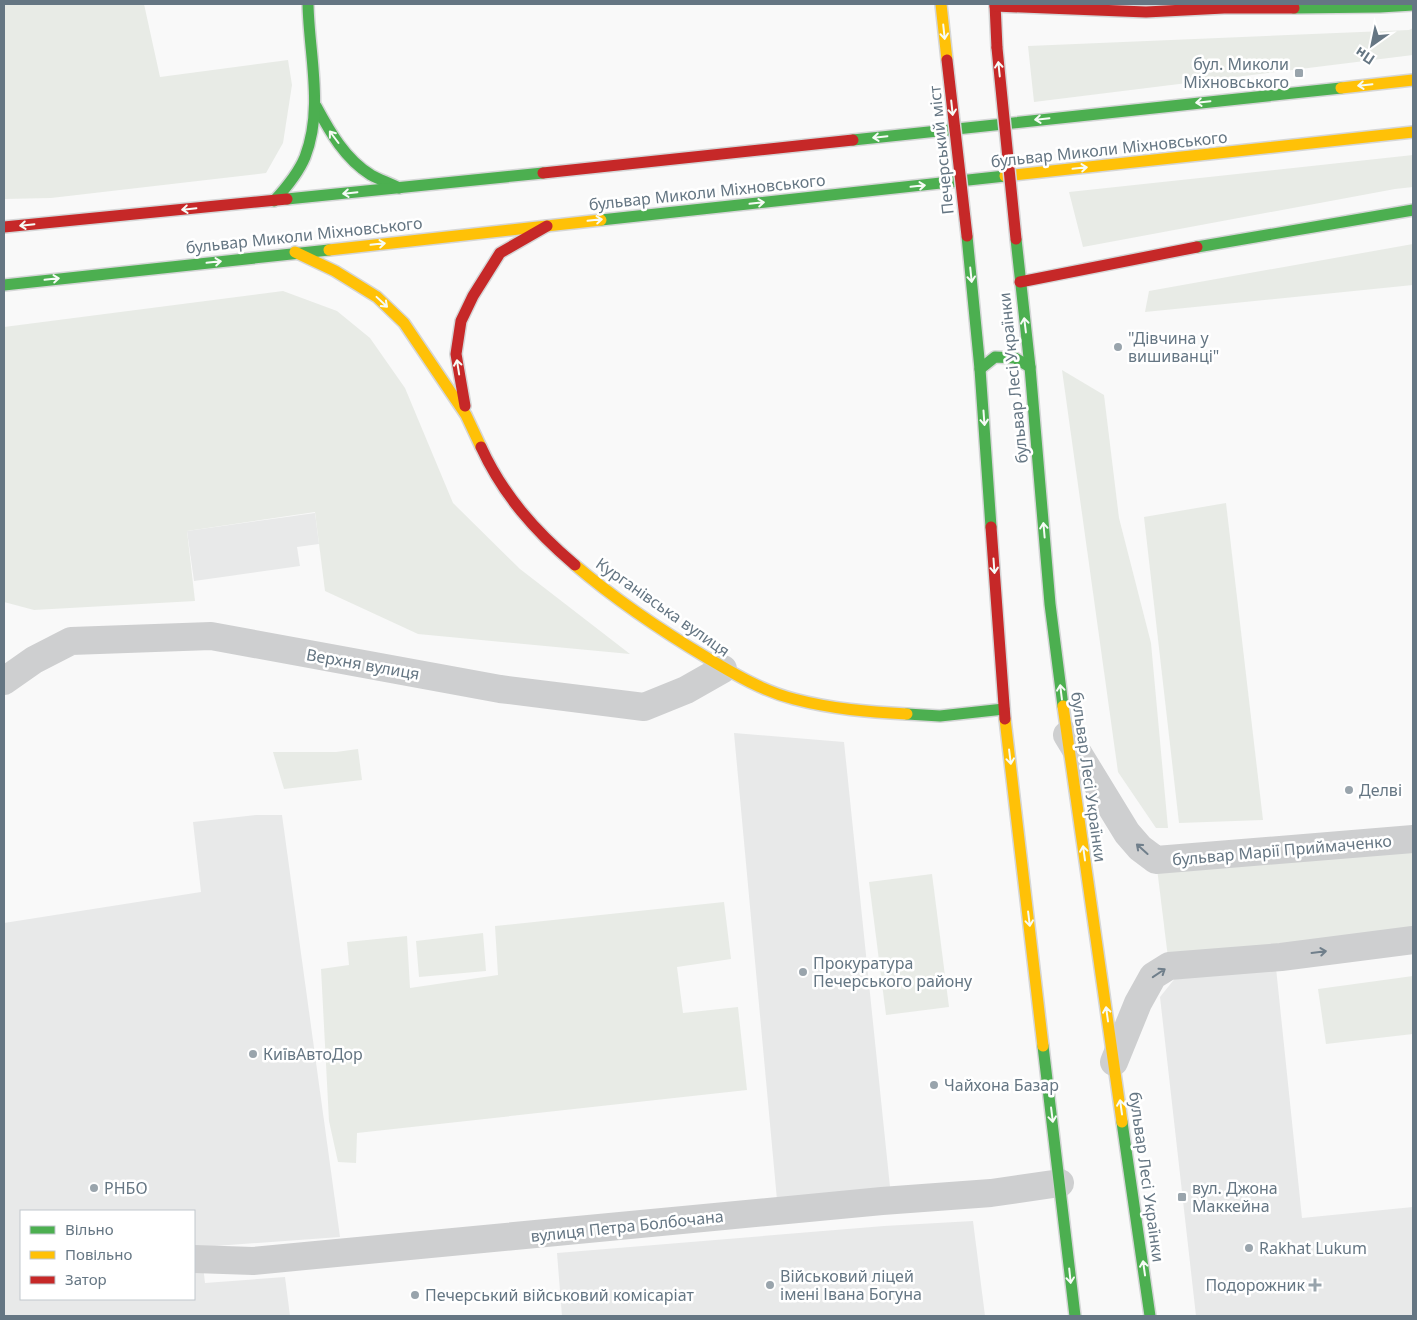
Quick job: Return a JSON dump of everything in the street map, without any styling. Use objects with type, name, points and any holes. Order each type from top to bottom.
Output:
[{"type":"main road","points":[[274,200],[292,180],[304,159],[314,133],[316,106],[309,38],[308,4]]},
{"type":"main road","name":"Печерський міст","points":[[942,4],[967,236]]},
{"type":"main road","points":[[995,5],[1146,12],[1224,8],[1413,5]]},
{"type":"main road","name":"бульвар Лесі Українки","points":[[995,5],[997,48],[1030,367],[1050,604],[1150,1316]]},
{"type":"main road","points":[[4,227],[399,188],[1413,80]]},
{"type":"main road","points":[[316,106],[330,134],[350,158],[369,174],[399,188]]},
{"type":"main road","name":"бульвар Миколи Міхновського","points":[[4,285],[1413,132]]},
{"type":"main road","points":[[1020,282],[1199,247],[1413,210]]},
{"type":"main road","name":"Курганівська вулиця","points":[[466,415],[456,354],[460,321],[500,253],[547,226]]},
{"type":"main road","name":"бульвар Лесі Українки","points":[[967,236],[980,369],[1004,709],[1075,1316]]},
{"type":"main road","name":"Курганівська вулиця","points":[[295,252],[335,271],[377,297],[404,323],[466,415],[491,469],[522,514],[554,546],[594,581],[677,640],[751,684],[793,699],[853,710],[940,716],[1004,709]]},
{"type":"main road","points":[[980,369],[995,357],[1015,358],[1030,367]]},
{"type":"street","name":"Верхня вулиця","points":[[4,681],[34,660],[71,641],[211,636],[500,689],[644,707],[686,690],[724,669]]},
{"type":"street","name":"бульвар Марії Приймаченко","points":[[1067,735],[1127,833],[1140,848],[1156,860],[1413,839]]},
{"type":"street","points":[[1114,1062],[1138,1003],[1153,976],[1169,966],[1280,957],[1413,940]]},
{"type":"street","name":"вулиця Петра Болбочана","points":[[195,1259],[262,1260],[882,1201],[991,1193],[1060,1183]]},
{"type":"shaded area","points":[[4,4],[144,4],[160,77],[288,60],[292,85],[283,143],[266,173],[51,198],[4,199]]},
{"type":"shaded area","points":[[1413,28],[1413,55],[1034,102],[1028,46],[1409,30]]},
{"type":"shaded area","points":[[1413,155],[1413,187],[1083,247],[1069,192]]},
{"type":"shaded area","points":[[1413,244],[1413,285],[1145,312],[1149,291]]},
{"type":"shaded area","points":[[283,291],[337,311],[370,338],[405,388],[453,503],[520,569],[630,654],[418,634],[325,591],[315,512],[187,531],[195,601],[34,610],[4,602],[4,327]]},
{"type":"shaded area","points":[[1062,370],[1104,395],[1119,518],[1151,643],[1168,828],[1156,828],[1118,772]]},
{"type":"shaded area","points":[[1226,503],[1263,820],[1179,823],[1144,517]]},
{"type":"shaded area","points":[[315,513],[319,544],[297,547],[300,566],[194,581],[187,531]]},
{"type":"shaded area","name":"Прокуратура Печерського району","points":[[734,733],[844,742],[890,1187],[777,1200]]},
{"type":"shaded area","points":[[358,749],[362,780],[284,789],[273,752],[336,752]]},
{"type":"shaded area","points":[[256,815],[282,815],[340,1237],[201,1247],[205,1283],[285,1277],[290,1316],[4,1316],[4,923],[201,892],[193,822]]},
{"type":"shaded area","points":[[1413,839],[1413,940],[1169,966],[1156,860]]},
{"type":"shaded area","points":[[932,874],[949,1007],[886,1015],[869,882]]},
{"type":"shaded area","points":[[724,902],[731,959],[677,967],[683,1013],[738,1007],[747,1090],[357,1133],[356,1163],[338,1162],[329,1121],[321,969],[349,965],[347,942],[407,936],[410,988],[498,975],[495,926]]},
{"type":"shaded area","points":[[483,933],[486,971],[419,977],[416,941]]},
{"type":"shaded area","points":[[1276,968],[1302,1218],[1413,1207],[1413,1316],[1196,1316],[1160,997],[1176,977]]},
{"type":"shaded area","points":[[1413,976],[1413,1034],[1326,1044],[1318,989]]},
{"type":"shaded area","name":"Військовий ліцей імені Івана Богуна","points":[[973,1221],[985,1316],[562,1316],[557,1253],[884,1226]]},
{"type":"traffic: fast","points":[[274,201],[299,169],[311,138],[315,101],[308,4]]},
{"type":"traffic: fast","points":[[1294,8],[1413,5]]},
{"type":"traffic: fast","points":[[853,140],[1341,88]]},
{"type":"traffic: fast","points":[[316,106],[333,135],[353,161],[371,175],[399,188]]},
{"type":"traffic: fast","points":[[287,199],[543,173]]},
{"type":"traffic: fast","points":[[601,220],[1005,176]]},
{"type":"traffic: fast","points":[[1197,247],[1413,210]]},
{"type":"traffic: fast","points":[[967,236],[980,369],[991,527]]},
{"type":"traffic: fast","points":[[1016,239],[1030,367],[1050,604],[1063,706]]},
{"type":"traffic: fast","points":[[4,285],[329,250]]},
{"type":"traffic: fast","points":[[980,369],[995,357],[1015,358],[1030,367]]},
{"type":"traffic: fast","points":[[907,714],[940,716],[1004,709]]},
{"type":"traffic: fast","points":[[1043,1046],[1075,1316]]},
{"type":"traffic: fast","points":[[1122,1122],[1150,1316]]},
{"type":"traffic: slow","points":[[941,4],[947,60]]},
{"type":"traffic: slow","points":[[1341,88],[1413,80]]},
{"type":"traffic: slow","points":[[1005,176],[1413,132]]},
{"type":"traffic: slow","points":[[329,250],[601,220]]},
{"type":"traffic: slow","points":[[295,252],[335,271],[377,297],[404,323],[466,415],[481,447]]},
{"type":"traffic: slow","points":[[575,565],[623,603],[657,626],[719,665],[761,687],[783,696],[836,708],[907,714]]},
{"type":"traffic: slow","points":[[1063,706],[1122,1122]]},
{"type":"traffic: slow","points":[[1005,719],[1043,1046]]},
{"type":"traffic: jam","points":[[995,4],[997,48]]},
{"type":"traffic: jam","points":[[995,6],[1146,12],[1224,8],[1294,8]]},
{"type":"traffic: jam","points":[[997,48],[1016,239]]},
{"type":"traffic: jam","points":[[947,60],[967,236]]},
{"type":"traffic: jam","points":[[543,173],[853,140]]},
{"type":"traffic: jam","points":[[4,227],[287,199]]},
{"type":"traffic: jam","points":[[465,406],[456,354],[461,321],[473,296],[500,253],[547,226]]},
{"type":"traffic: jam","points":[[1020,282],[1197,247]]},
{"type":"traffic: jam","points":[[481,447],[499,481],[521,511],[575,565]]},
{"type":"traffic: jam","points":[[991,527],[1005,719]]},
{"type":"place","name":"бул. Миколи Міхновського","points":[[1299,73]]},
{"type":"place","name":"\"Дівчина у вишиванці\"","points":[[1118,347]]},
{"type":"place","name":"Делві","points":[[1349,790]]},
{"type":"place","name":"Прокуратура Печерського району","points":[[803,972]]},
{"type":"place","name":"КиївАвтоДор","points":[[253,1054]]},
{"type":"place","name":"Чайхона Базар","points":[[934,1085]]},
{"type":"place","name":"РНБО","points":[[94,1188]]},
{"type":"place","name":"вул. Джона Маккейна","points":[[1182,1197]]},
{"type":"place","name":"Rakhat Lukum","points":[[1249,1248]]},
{"type":"place","name":"Військовий ліцей імені Івана Богуна","points":[[770,1285]]},
{"type":"place","name":"Подорожник","points":[[1315,1285]]},
{"type":"place","name":"Печерський військовий комісаріат","points":[[415,1295]]}]
